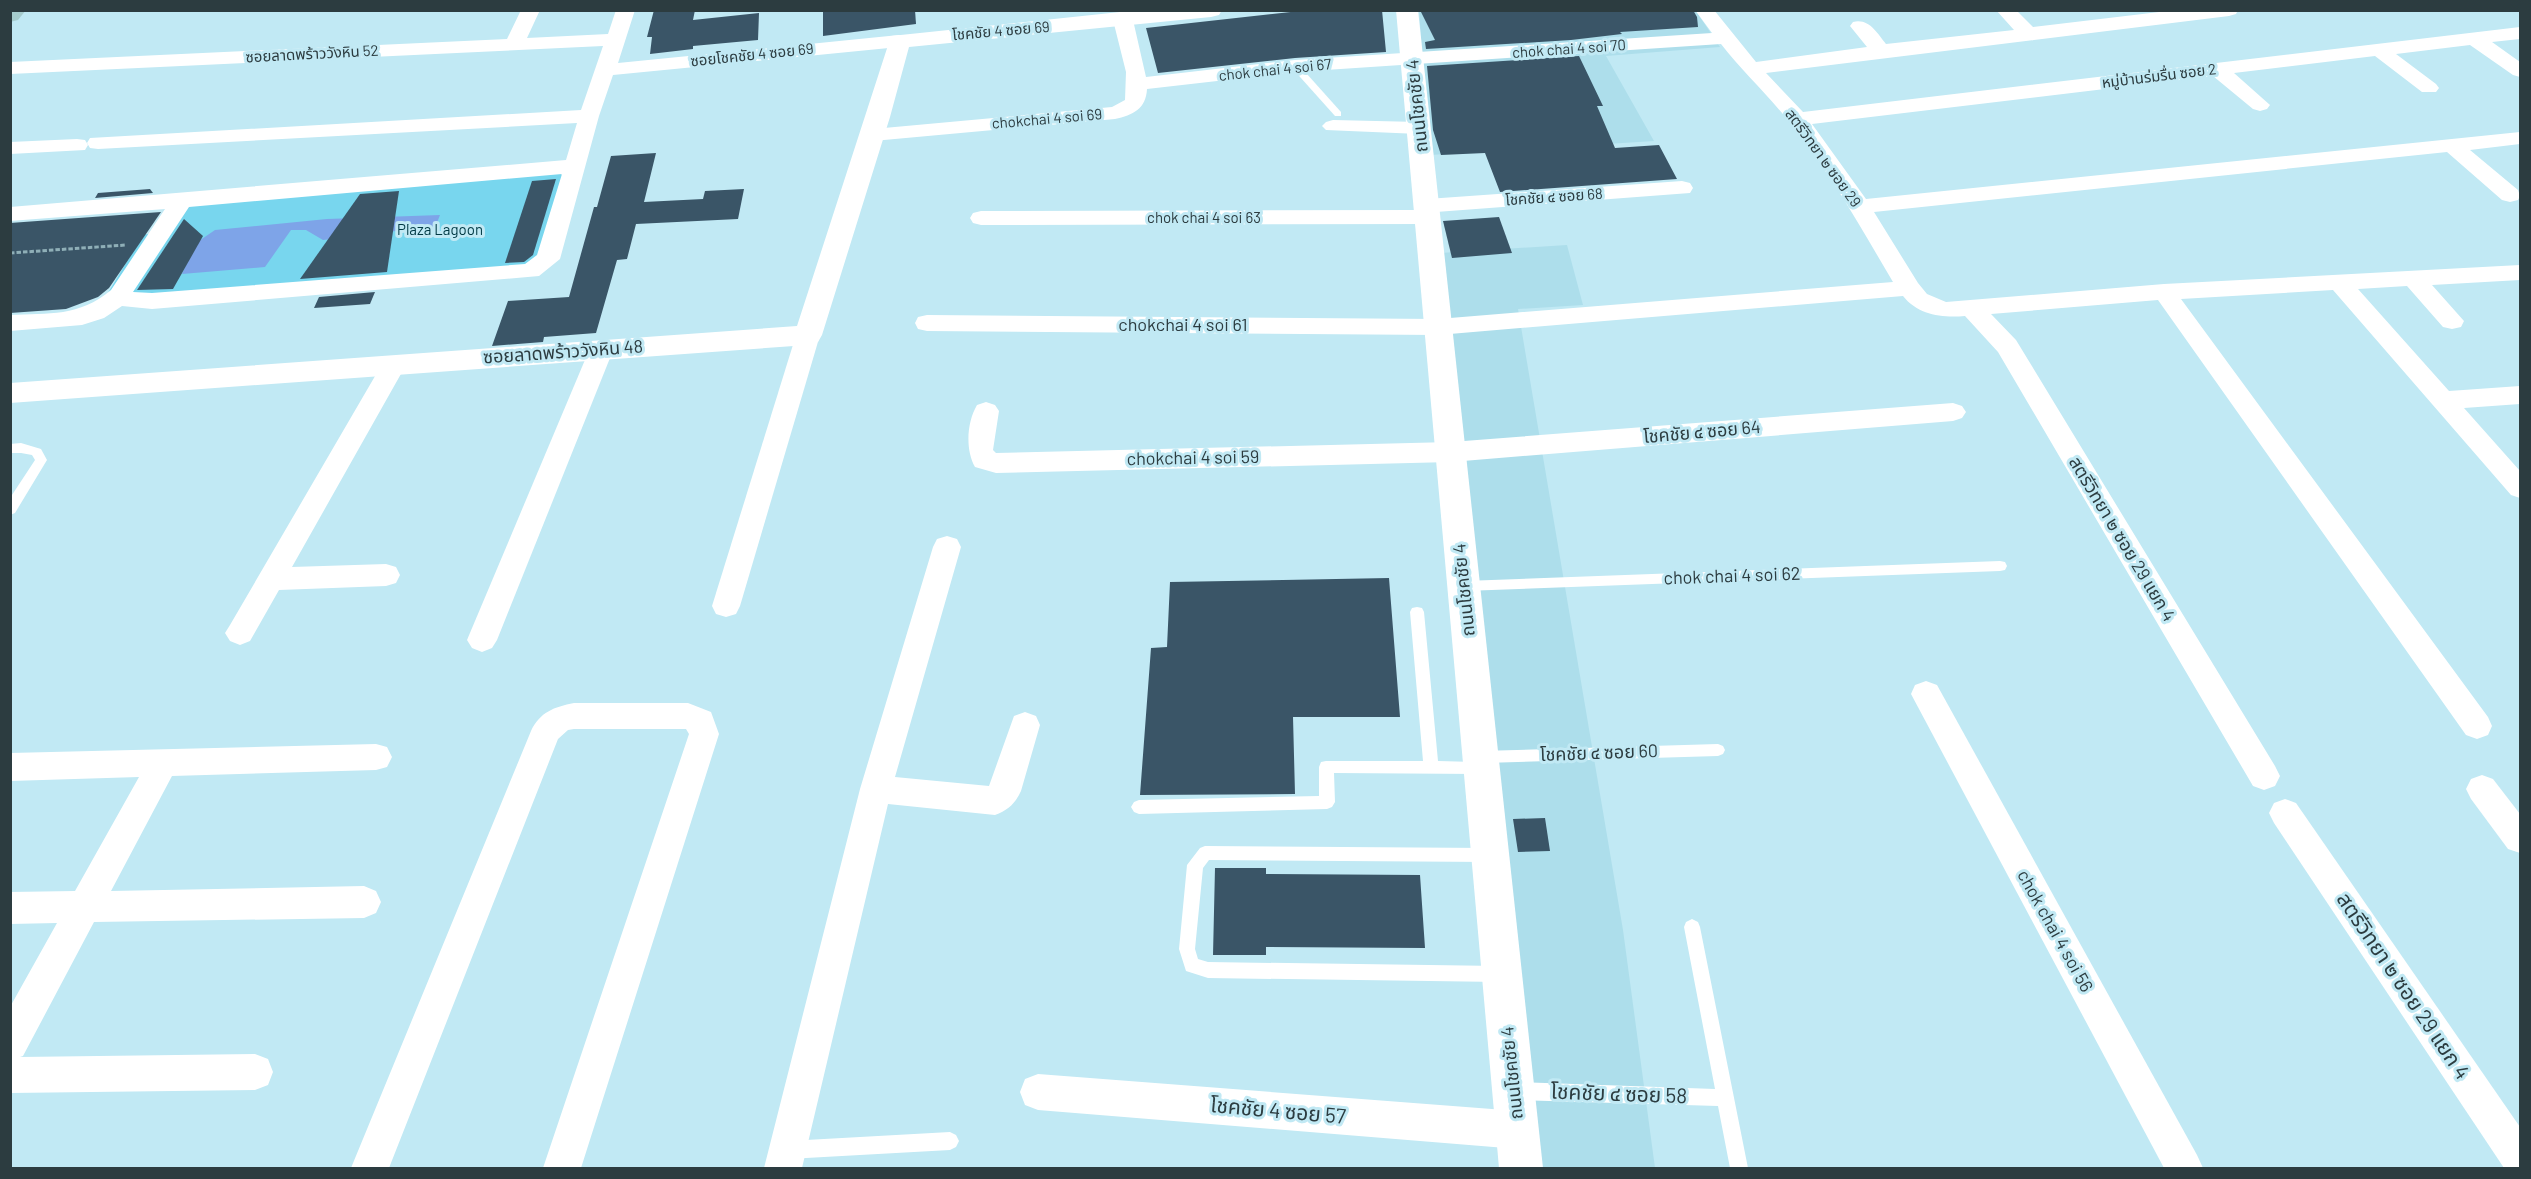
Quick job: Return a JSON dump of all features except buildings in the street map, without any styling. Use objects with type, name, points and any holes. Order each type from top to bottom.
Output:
[{"type":"main road","points":[[10,15],[15,10]]},
{"type":"street","points":[[514,45],[531,10]]},
{"type":"street","points":[[118,296],[130,300],[152,301],[516,274],[531,271],[548,259],[589,116],[626,10]]},
{"type":"street","name":"โชคชัย 4 ซอย 69","points":[[899,41],[1211,10]]},
{"type":"street","name":"ถนนโชคชัย 4","points":[[1407,10],[1521,1168]]},
{"type":"street","name":"สตรีวิทยา ๒ ซอย 29","points":[[1704,10],[1751,69],[1798,119],[1860,207],[1909,288],[1919,300],[1935,308],[1972,309]]},
{"type":"street","points":[[2005,10],[2030,35]]},
{"type":"street","points":[[1751,69],[1881,51],[2229,10]]},
{"type":"street","points":[[1123,20],[1137,84]]},
{"type":"street","points":[[1860,26],[1881,51]]},
{"type":"street","name":"หมู่บ้านร่มรื่น ซอย 2","points":[[1798,119],[2520,33]]},
{"type":"street","name":"chok chai 4 soi 70","points":[[1412,59],[1725,38]]},
{"type":"street","points":[[2474,39],[2520,72]]},
{"type":"street","name":"ซอยลาดพร้าววังหิน 52","points":[[10,68],[614,40]]},
{"type":"street","points":[[726,606],[808,335],[873,135],[899,41]]},
{"type":"street","name":"ซอยโชคชัย 4 ซอย 69","points":[[605,70],[899,41]]},
{"type":"street","points":[[2379,50],[2429,88]]},
{"type":"street","name":"chok chai 4 soi 67","points":[[1137,84],[1295,66],[1412,59]]},
{"type":"street","points":[[2217,69],[2260,105]]},
{"type":"street","name":"chokchai 4 soi 69","points":[[873,135],[1115,113],[1129,108],[1136,99],[1137,84]]},
{"type":"street","points":[[10,148],[589,116]]},
{"type":"street","points":[[1336,120],[1419,128]]},
{"type":"street","points":[[1860,207],[2520,138]]},
{"type":"street","points":[[2451,144],[2510,195]]},
{"type":"street","points":[[10,214],[575,166]]},
{"type":"street","name":"โชคชัย ๔ ซอย 68","points":[[1427,212],[1682,188]]},
{"type":"street","points":[[10,323],[76,318],[94,314],[106,308],[118,296],[182,201]]},
{"type":"street","name":"chok chai 4 soi 63","points":[[981,218],[1427,212]]},
{"type":"street","points":[[1972,309],[2164,292],[2520,272]]},
{"type":"street","points":[[2414,279],[2452,321]]},
{"type":"street","points":[[2339,282],[2520,488]]},
{"type":"street","name":"chokchai 4 soi 61","points":[[927,323],[1438,327],[1909,288]]},
{"type":"street","points":[[2164,292],[2477,726]]},
{"type":"street","name":"สตรีวิทยา ๒ ซอย 29 แยก 4","points":[[1972,309],[2007,346],[2264,776]]},
{"type":"street","name":"ซอยลาดพร้าววังหิน 48","points":[[10,393],[603,348],[808,335]]},
{"type":"street","points":[[482,640],[603,348]]},
{"type":"street","points":[[240,633],[394,365]]},
{"type":"street","points":[[2443,400],[2520,395]]},
{"type":"street","name":"chokchai 4 soi 59","points":[[986,411],[980,450],[984,460],[996,462],[1451,452]]},
{"type":"street","name":"โชคชัย ๔ ซอย 64","points":[[1451,452],[1953,412]]},
{"type":"street","points":[[785,1160],[876,789],[947,548]]},
{"type":"street","points":[[271,579],[386,575]]},
{"type":"street","name":"chok chai 4 soi 56","points":[[1926,694],[2184,1168]]},
{"type":"street","points":[[370,1168],[546,731],[559,719],[574,716],[688,716],[700,721],[704,734],[562,1168]]},
{"type":"street","points":[[876,789],[995,801],[1005,791],[1025,725]]},
{"type":"street","points":[[10,767],[376,757]]},
{"type":"street","points":[[10,1042],[164,761]]},
{"type":"street","points":[[2481,789],[2520,839]]},
{"type":"street","name":"สตรีวิทยา ๒ ซอย 29 แยก 4","points":[[2285,813],[2520,1159]]},
{"type":"street","points":[[10,908],[364,902]]},
{"type":"street","points":[[10,1075],[255,1072]]},
{"type":"street","name":"โชคชัย 4 ซอย 57","points":[[1038,1092],[1518,1130]]},
{"type":"lane","points":[[1295,66],[1336,120]]},
{"type":"lane","points":[[10,449],[21,448],[37,452],[41,460],[10,510]]},
{"type":"lane","name":"chok chai 4 soi 62","points":[[1464,586],[2000,566]]},
{"type":"lane","points":[[1417,612],[1431,767]]},
{"type":"lane","name":"โชคชัย ๔ ซอย 60","points":[[1138,807],[1327,802],[1326,767],[1431,767],[1481,762],[1718,750]]},
{"type":"lane","points":[[1490,855],[1205,853],[1195,865],[1187,949],[1192,965],[1208,970],[1502,975]]},
{"type":"lane","points":[[1692,927],[1739,1168]]},
{"type":"lane","name":"โชคชัย ๔ ซอย 58","points":[[1513,1091],[1725,1098]]},
{"type":"lane","points":[[785,1160],[951,1141]]},
{"type":"path","points":[[10,253],[154,243]]},
{"type":"shaded area","points":[[1419,11],[1696,11],[1720,47],[1606,56],[1654,141],[1430,155]]},
{"type":"shaded area","points":[[440,215],[431,238],[404,230],[323,240],[306,230],[291,230],[265,267],[182,274],[196,243],[215,230],[327,219]]},
{"type":"shaded area","points":[[1567,245],[1583,305],[1518,309],[1623,930],[1655,1168],[1540,1168],[1440,253]]},
{"type":"green space","name":"Plaza Lagoon","points":[[559,172],[565,179],[533,272],[100,306],[134,250],[135,235],[151,234],[168,206]]}]
